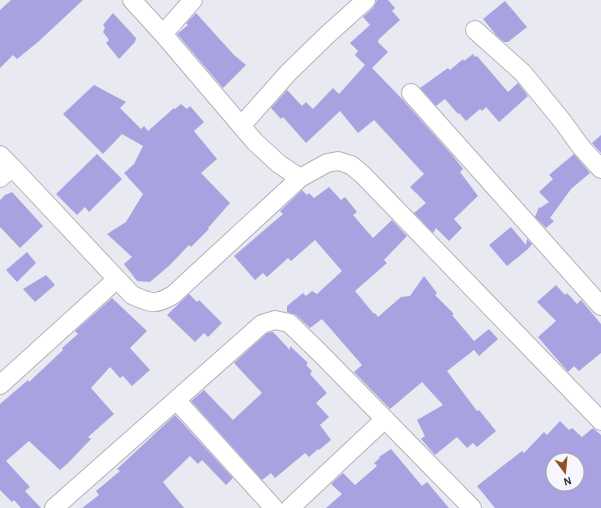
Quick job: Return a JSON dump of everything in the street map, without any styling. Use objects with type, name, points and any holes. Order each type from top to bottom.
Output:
[{"type":"street","points":[[132,0],[164,34],[255,142],[279,164],[300,178]]},
{"type":"street","points":[[164,34],[193,0]]},
{"type":"street","points":[[241,126],[288,73],[366,0]]},
{"type":"street","points":[[475,30],[523,73],[563,122],[581,147],[601,169]]},
{"type":"street","points":[[411,93],[601,306]]},
{"type":"street","points":[[4,167],[132,295],[151,303],[163,301],[173,295],[300,178],[327,163],[338,161],[351,166],[363,175],[601,421]]},
{"type":"street","points":[[0,385],[117,279]]},
{"type":"street","points":[[54,508],[177,401],[262,324],[275,320],[289,323],[472,508]]},
{"type":"street","points":[[177,401],[274,508]]},
{"type":"street","points":[[290,508],[385,419]]},
{"type":"building","points":[[11,0],[83,0],[38,42],[17,59],[13,55],[0,68],[0,10]]},
{"type":"building","points":[[377,0],[388,0],[395,8],[392,11],[400,20],[379,39],[378,42],[388,52],[372,68],[453,156],[463,169],[460,172],[478,196],[454,219],[462,228],[449,241],[436,228],[433,233],[414,213],[426,203],[410,187],[424,174],[374,120],[358,133],[340,111],[306,143],[283,117],[281,119],[271,108],[287,90],[302,106],[306,102],[313,109],[333,88],[339,94],[365,65],[355,55],[358,51],[350,43],[370,25],[363,17],[373,8]]},
{"type":"building","points":[[505,1],[527,27],[508,42],[504,42],[497,36],[483,19]]},
{"type":"building","points":[[113,13],[136,38],[135,42],[119,59],[106,43],[109,40],[103,32],[105,28],[103,25]]},
{"type":"building","points":[[196,13],[234,55],[246,65],[223,88],[177,34],[188,25],[186,23]]},
{"type":"building","points":[[473,54],[475,57],[477,56],[508,92],[518,83],[528,96],[499,122],[486,107],[482,111],[480,109],[466,121],[445,99],[436,106],[420,88],[448,68],[450,70],[463,59],[464,61]]},
{"type":"building","points":[[94,85],[126,102],[120,108],[141,129],[144,126],[148,131],[174,108],[175,109],[181,104],[187,109],[190,106],[204,122],[194,131],[217,159],[201,173],[230,203],[208,228],[209,229],[191,247],[189,245],[170,265],[150,282],[137,281],[124,264],[132,257],[107,234],[126,222],[143,194],[124,173],[134,164],[143,146],[122,134],[103,154],[63,114]]},
{"type":"building","points":[[601,135],[601,153],[592,143]]},
{"type":"building","points":[[97,154],[122,179],[89,212],[85,207],[77,215],[56,194]]},
{"type":"building","points":[[574,154],[590,173],[571,189],[550,218],[554,221],[546,228],[535,217],[539,207],[540,208],[549,202],[539,192],[553,179],[549,175]]},
{"type":"building","points":[[329,187],[341,200],[345,197],[357,212],[353,215],[373,238],[392,220],[407,236],[384,260],[387,263],[355,291],[374,314],[375,313],[378,317],[401,297],[410,296],[424,276],[437,293],[435,295],[454,314],[452,315],[474,341],[489,329],[498,339],[479,356],[474,350],[447,371],[477,411],[479,410],[496,431],[477,447],[473,443],[467,448],[457,437],[435,455],[421,439],[425,436],[417,420],[443,405],[422,382],[390,409],[354,372],[362,365],[322,319],[310,328],[296,315],[287,312],[287,306],[303,293],[306,296],[312,291],[317,294],[342,271],[315,240],[291,261],[288,258],[267,277],[263,273],[255,280],[234,256],[283,214],[280,211],[302,190],[307,195],[309,193],[314,198]]},
{"type":"building","points":[[12,192],[43,226],[20,248],[0,227],[0,200],[5,195]]},
{"type":"building","points":[[511,227],[526,245],[527,239],[532,244],[507,266],[489,245]]},
{"type":"building","points":[[27,252],[36,263],[17,282],[6,270]]},
{"type":"building","points":[[46,275],[55,285],[35,302],[23,289]]},
{"type":"building","points":[[556,285],[565,295],[567,293],[577,304],[581,300],[601,324],[601,353],[579,371],[574,366],[568,372],[538,337],[556,321],[537,302]]},
{"type":"building","points":[[189,294],[197,302],[199,300],[222,323],[208,337],[204,333],[195,342],[167,315]]},
{"type":"building","points":[[112,298],[147,331],[130,348],[150,370],[132,386],[123,376],[120,378],[110,367],[91,388],[114,414],[88,437],[91,439],[60,470],[29,441],[6,461],[30,487],[25,491],[41,508],[21,508],[14,500],[12,502],[0,490],[0,404],[28,380],[29,382],[63,350],[62,348],[78,334],[75,331]]},
{"type":"building","points":[[273,332],[290,350],[290,346],[308,363],[306,365],[312,371],[310,374],[327,393],[316,403],[329,417],[320,425],[331,440],[309,457],[305,453],[275,478],[271,473],[262,480],[191,401],[204,390],[233,420],[262,393],[234,363],[267,333]]},
{"type":"building","points":[[175,415],[233,478],[226,485],[202,460],[198,464],[190,456],[163,482],[184,508],[82,508],[99,495],[96,491],[120,471],[117,469]]},
{"type":"building","points":[[560,421],[569,430],[572,428],[582,437],[593,428],[601,435],[601,508],[495,508],[477,486],[522,451],[524,453],[544,432],[547,435]]},
{"type":"building","points":[[391,449],[422,486],[427,482],[449,508],[326,508],[342,494],[331,484],[343,473],[355,485],[377,466],[374,463],[380,458],[379,457]]}]
